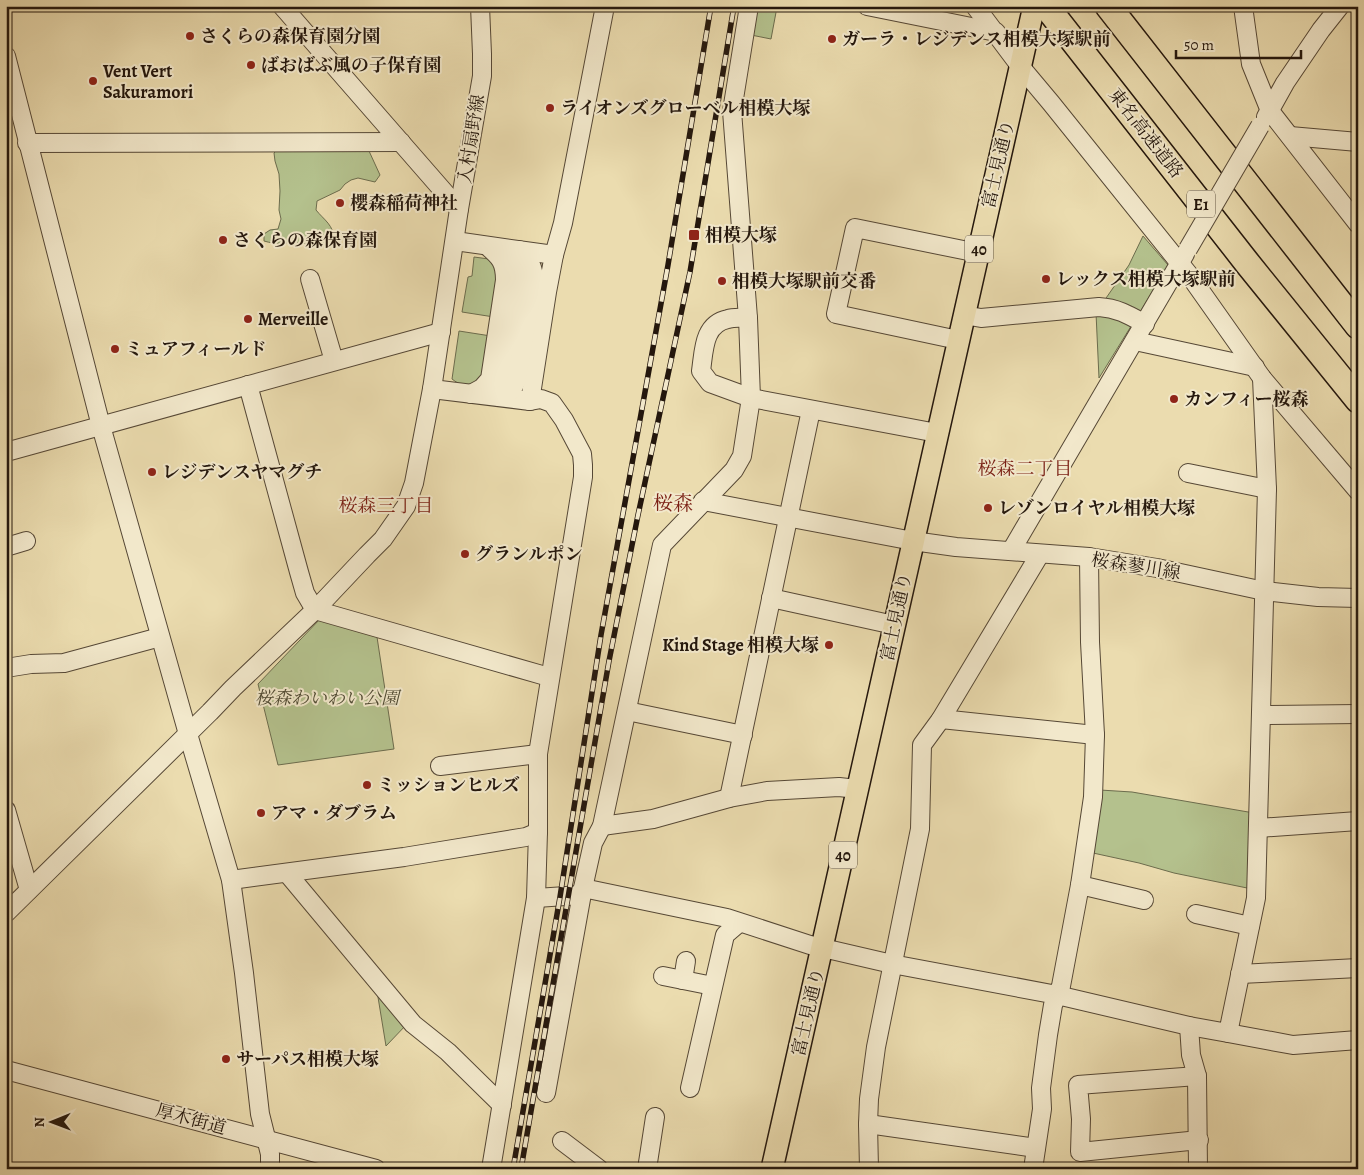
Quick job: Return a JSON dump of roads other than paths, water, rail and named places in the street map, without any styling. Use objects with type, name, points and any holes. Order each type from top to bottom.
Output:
[{"type":"highway","name":"東名高速道路","points":[[1046,6],[1358,400]]},
{"type":"highway","points":[[1108,6],[1358,326]]},
{"type":"main road","name":"40","points":[[1021,58],[1034,6]]},
{"type":"main road","name":"富士見通り","points":[[772,1169],[1021,58]]},
{"type":"street","points":[[282,6],[460,209]]},
{"type":"street","name":"入村扇野線","points":[[6,913],[233,688],[315,610],[383,539],[406,506],[414,483],[432,389],[482,76],[480,6]]},
{"type":"street","points":[[530,401],[546,292],[563,224],[605,6]]},
{"type":"street","points":[[546,1093],[582,892],[593,843],[602,826],[662,545],[734,470],[742,456],[751,398],[748,318],[732,111],[749,6]]},
{"type":"street","points":[[867,6],[996,32]]},
{"type":"street","points":[[975,6],[1021,58],[1046,96],[1184,256],[1259,373],[1358,491]]},
{"type":"street","points":[[1243,6],[1251,64],[1270,111],[1358,224]]},
{"type":"street","points":[[1011,551],[1285,83],[1321,30],[1340,6]]},
{"type":"street","points":[[6,56],[101,426],[231,880],[260,1114],[270,1154],[270,1169]]},
{"type":"street","points":[[1290,136],[1358,142]]},
{"type":"street","points":[[27,142],[401,142]]},
{"type":"street","points":[[958,340],[836,314],[855,228],[978,253]]},
{"type":"street","points":[[455,241],[554,255]]},
{"type":"street","points":[[485,395],[482,388],[490,379],[506,280],[505,268],[500,258],[503,248]]},
{"type":"street","points":[[485,395],[512,390],[516,382],[534,282],[534,270],[528,259],[503,248]]},
{"type":"street","points":[[310,279],[334,362]]},
{"type":"street","points":[[964,314],[981,318],[1106,307],[1125,312],[1145,324]]},
{"type":"street","points":[[748,318],[727,319],[712,326],[706,336],[701,371],[710,383],[751,398],[937,433]]},
{"type":"street","points":[[6,452],[441,332]]},
{"type":"street","points":[[1135,341],[1259,373]]},
{"type":"street","points":[[1228,1033],[1256,898],[1267,489],[1259,373]]},
{"type":"street","points":[[248,385],[305,593],[315,610],[549,677]]},
{"type":"street","points":[[432,389],[530,401],[542,399],[552,403],[579,447],[584,465],[538,754],[536,898],[491,1169]]},
{"type":"street","points":[[729,798],[811,410]]},
{"type":"street","points":[[1188,473],[1267,489]]},
{"type":"street","name":"桜森蓼川線","points":[[703,501],[913,541],[956,547],[1089,557],[1157,568],[1264,591],[1358,598]]},
{"type":"street","points":[[6,547],[26,541]]},
{"type":"street","points":[[869,1169],[869,1099],[876,1047],[920,829],[922,745],[941,719],[1040,554]]},
{"type":"street","points":[[1033,1169],[1042,1109],[1041,1088],[1048,1036],[1057,995],[1061,986],[1080,886],[1093,797],[1095,735],[1090,642],[1089,557]]},
{"type":"street","points":[[771,598],[894,625]]},
{"type":"street","points":[[6,668],[64,662],[160,637]]},
{"type":"street","points":[[627,711],[742,735]]},
{"type":"street","points":[[1262,715],[1358,714]]},
{"type":"street","points":[[941,719],[1095,735]]},
{"type":"street","points":[[440,766],[538,754]]},
{"type":"street","points":[[602,826],[653,819],[729,798],[767,791],[839,787],[858,789]]},
{"type":"street","points":[[6,810],[29,890]]},
{"type":"street","points":[[1259,828],[1358,821]]},
{"type":"street","points":[[231,880],[526,837],[538,832]]},
{"type":"street","points":[[287,873],[412,1024],[448,1052],[502,1105]]},
{"type":"street","points":[[1080,886],[1144,900]]},
{"type":"street","points":[[536,898],[582,892],[727,918],[823,948],[892,964],[1057,995],[1189,1026],[1293,1045],[1358,1040]]},
{"type":"street","points":[[1196,914],[1250,926]]},
{"type":"street","points":[[690,1088],[725,935],[739,923]]},
{"type":"street","points":[[682,980],[686,961]]},
{"type":"street","points":[[1240,974],[1358,968]]},
{"type":"street","points":[[663,976],[713,986]]},
{"type":"street","points":[[1189,1026],[1191,1055],[1197,1076],[1198,1169]]},
{"type":"street","name":"厚木街道","points":[[6,1070],[376,1169]]},
{"type":"street","points":[[1197,1076],[1078,1084],[1081,1120],[1080,1152],[1199,1140]]},
{"type":"street","points":[[647,1169],[655,1117]]},
{"type":"street","points":[[868,1124],[1036,1148]]},
{"type":"street","points":[[562,1141],[599,1169]]},
{"type":"railway","points":[[513,1169],[560,897],[601,635],[668,265],[711,6]]},
{"type":"railway","points":[[521,1169],[609,661],[690,272],[734,6]]},
{"type":"place","name":"さくらの森保育園分園","points":[[190,36]]},
{"type":"place","name":"ガーラ・レジデンス相模大塚駅前","points":[[832,39]]},
{"type":"place","name":"ばおばぶ風の子保育園","points":[[251,65]]},
{"type":"place","name":"Vent Vert Sakuramori","points":[[93,81]]},
{"type":"place","name":"ライオンズグローベル相模大塚","points":[[550,108]]},
{"type":"place","name":"櫻森稲荷神社","points":[[340,203]]},
{"type":"place","name":"相模大塚","points":[[694,235]]},
{"type":"place","name":"さくらの森保育園","points":[[223,240]]},
{"type":"place","name":"レックス相模大塚駅前","points":[[1046,279]]},
{"type":"place","name":"相模大塚駅前交番","points":[[722,281]]},
{"type":"place","name":"Merveille","points":[[248,319]]},
{"type":"place","name":"ミュアフィールド","points":[[115,349]]},
{"type":"place","name":"カンフィー桜森","points":[[1174,399]]},
{"type":"place","name":"レジデンスヤマグチ","points":[[152,472]]},
{"type":"place","name":"レゾンロイヤル相模大塚","points":[[988,508]]},
{"type":"place","name":"グランルポン","points":[[465,554]]},
{"type":"place","name":"Kind Stage 相模大塚","points":[[829,645]]},
{"type":"place","name":"ミッションヒルズ","points":[[367,785]]},
{"type":"place","name":"アマ・ダブラム","points":[[261,813]]},
{"type":"place","name":"サーパス相模大塚","points":[[226,1059]]},
{"type":"district","name":"桜森二丁目","points":[[1025,468]]},
{"type":"district","name":"桜森","points":[[673,503]]},
{"type":"district","name":"桜森三丁目","points":[[386,505]]},
{"type":"park label","name":"桜森わいわい公園","points":[[327,698]]}]
